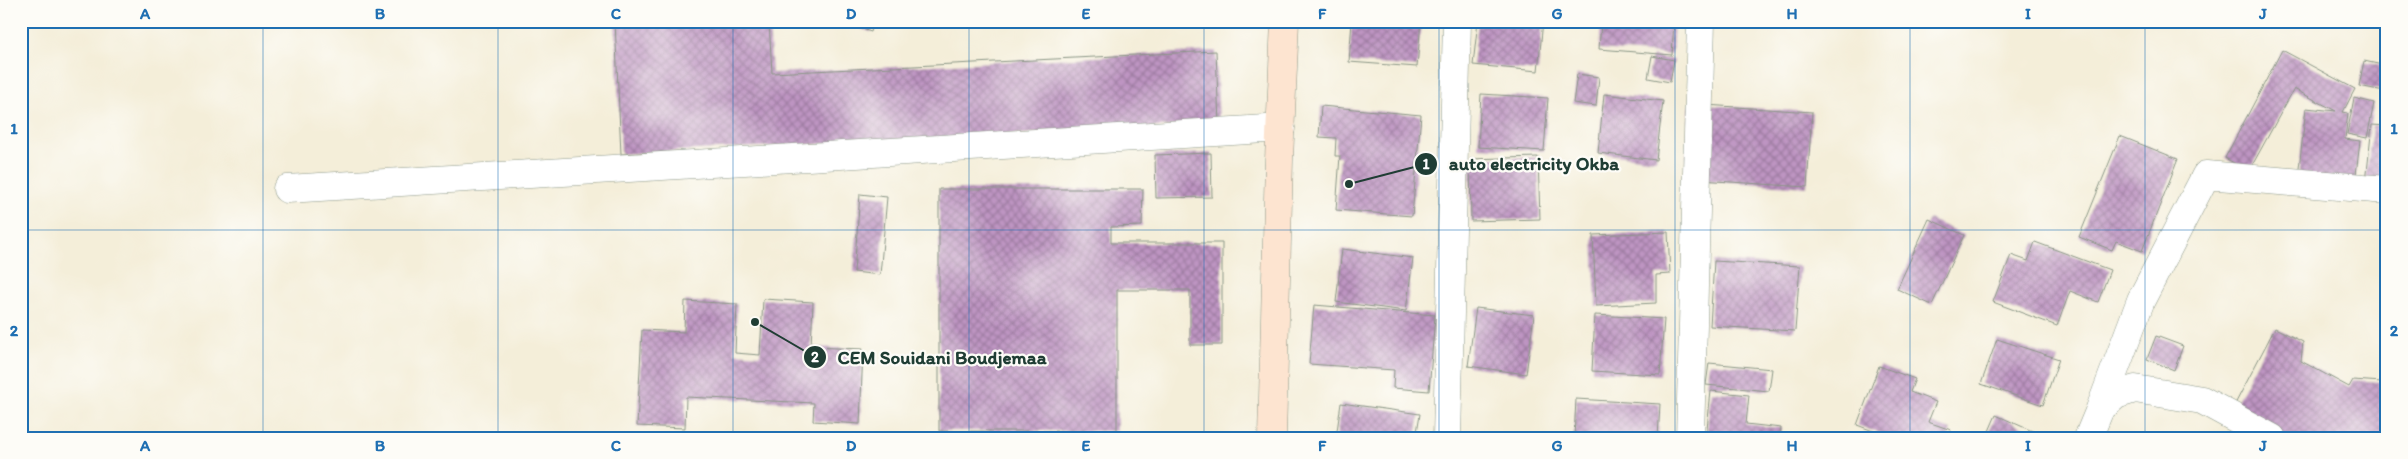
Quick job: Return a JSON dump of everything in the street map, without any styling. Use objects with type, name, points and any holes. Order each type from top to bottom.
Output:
[{"type":"main road","points":[[1272,438],[1285,21]]},
{"type":"street","points":[[1447,438],[1457,21]]},
{"type":"street","points":[[1690,438],[1700,21]]},
{"type":"street","points":[[288,189],[1281,128]]},
{"type":"street","points":[[2088,438],[2141,300],[2206,175],[2387,190]]},
{"type":"street","points":[[2100,409],[2116,395],[2134,389],[2202,400],[2257,434]]},
{"type":"building","points":[[615,21],[769,21],[772,73],[1216,51],[1219,124],[621,154]]},
{"type":"building","points":[[838,21],[874,21],[871,32]]},
{"type":"building","points":[[1352,21],[1421,21],[1417,67],[1349,62]]},
{"type":"building","points":[[1478,21],[1543,21],[1538,71],[1473,65]]},
{"type":"building","points":[[1597,21],[1674,21],[1672,55],[1599,49],[1601,23]]},
{"type":"building","points":[[1765,21],[1789,21],[1788,25]]},
{"type":"building","points":[[2282,50],[2355,89],[2343,112],[2348,113],[2345,139],[2360,141],[2355,183],[2298,177],[2306,108],[2336,111],[2294,89],[2249,171],[2225,158]]},
{"type":"building","points":[[1652,56],[1674,60],[1670,82],[1648,78]]},
{"type":"building","points":[[2364,61],[2387,66],[2384,91],[2359,86]]},
{"type":"building","points":[[1577,74],[1599,77],[1596,106],[1573,103]]},
{"type":"building","points":[[1481,94],[1548,98],[1544,151],[1478,147]]},
{"type":"building","points":[[1604,94],[1663,101],[1656,160],[1598,153]]},
{"type":"building","points":[[2354,98],[2374,103],[2367,138],[2347,134]]},
{"type":"building","points":[[1690,104],[1812,112],[1807,187],[1685,179]]},
{"type":"building","points":[[1321,106],[1421,115],[1412,216],[1336,210],[1340,156],[1335,156],[1336,138],[1319,137]]},
{"type":"building","points":[[2372,125],[2387,126],[2387,184],[2366,182]]},
{"type":"building","points":[[2120,136],[2178,159],[2142,251],[2116,241],[2112,250],[2079,237]]},
{"type":"building","points":[[1211,153],[1212,197],[1156,198],[1155,155]]},
{"type":"building","points":[[1538,157],[1540,219],[1471,221],[1470,159]]},
{"type":"building","points":[[939,189],[1143,189],[1142,226],[1111,227],[1111,243],[1222,243],[1222,345],[1190,345],[1190,290],[1117,290],[1117,431],[939,431]]},
{"type":"building","points":[[860,194],[887,197],[880,275],[854,272]]},
{"type":"building","points":[[1929,219],[1964,235],[1932,305],[1897,289]]},
{"type":"building","points":[[1668,232],[1670,274],[1656,275],[1656,303],[1596,306],[1593,235]]},
{"type":"building","points":[[2035,242],[2110,270],[2098,302],[2070,291],[2057,326],[1993,302],[2011,255],[2028,261]]},
{"type":"building","points":[[1342,249],[1413,258],[1406,311],[1336,302]]},
{"type":"building","points":[[1714,261],[1800,266],[1795,331],[1710,326]]},
{"type":"building","points":[[763,299],[813,302],[811,347],[863,349],[860,424],[813,421],[814,403],[686,397],[685,428],[637,426],[642,330],[684,332],[685,301],[737,304],[735,353],[760,355]]},
{"type":"building","points":[[1314,305],[1435,315],[1429,391],[1393,388],[1394,370],[1309,364]]},
{"type":"building","points":[[1476,308],[1534,315],[1526,374],[1468,366]]},
{"type":"building","points":[[1595,315],[1664,319],[1660,375],[1592,371]]},
{"type":"building","points":[[2275,328],[2303,342],[2301,361],[2349,387],[2353,380],[2382,382],[2381,392],[2387,392],[2387,438],[2289,438],[2233,408]]},
{"type":"building","points":[[2156,336],[2183,346],[2174,370],[2147,359]]},
{"type":"building","points":[[1997,339],[2059,359],[2043,405],[1981,384]]},
{"type":"building","points":[[1709,363],[1772,369],[1769,391],[1706,385]]},
{"type":"building","points":[[1879,366],[1915,379],[1910,392],[1936,402],[1928,422],[1951,430],[1948,438],[1892,438],[1857,425]]},
{"type":"building","points":[[1711,391],[1749,395],[1746,424],[1781,428],[1780,438],[1706,438]]},
{"type":"building","points":[[1576,399],[1660,404],[1658,438],[1574,438]]},
{"type":"building","points":[[1341,403],[1420,414],[1416,438],[1336,438]]},
{"type":"building","points":[[1996,415],[2048,438],[1986,438]]},
{"type":"place","name":"auto electricity Okba","points":[[1349,184]]},
{"type":"place","name":"CEM Souidani Boudjemaa","points":[[755,322]]}]
